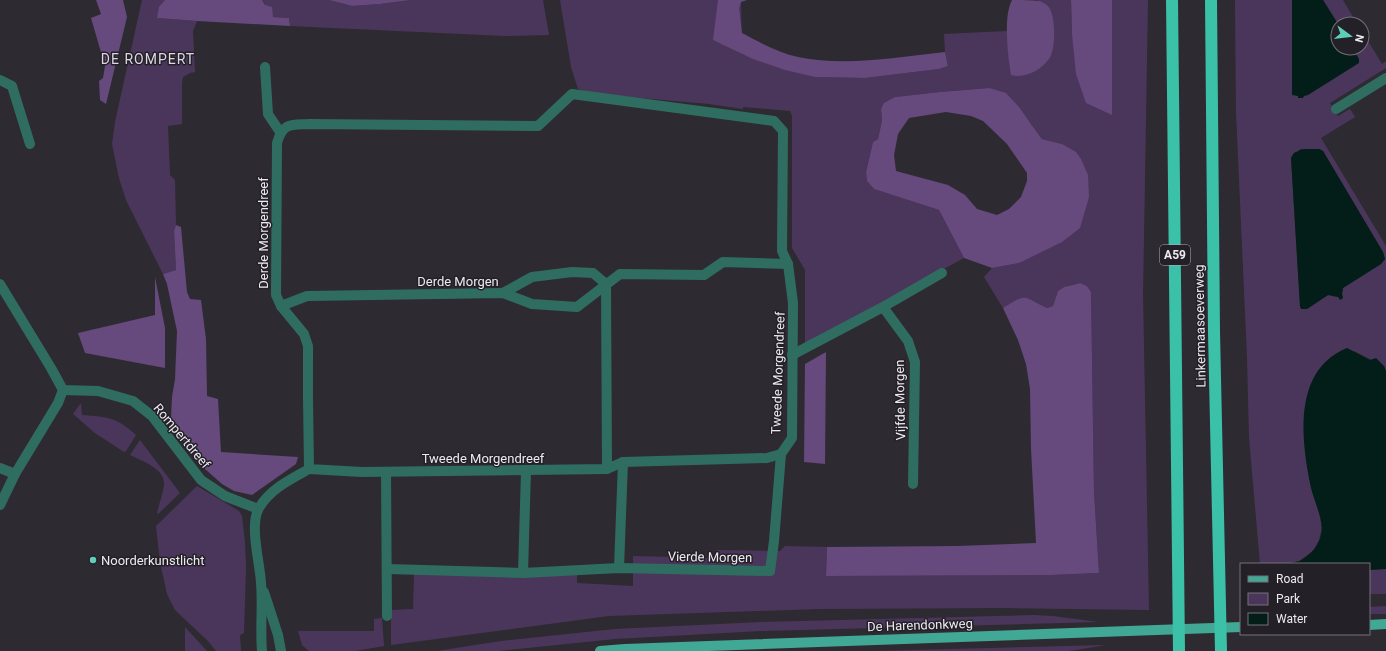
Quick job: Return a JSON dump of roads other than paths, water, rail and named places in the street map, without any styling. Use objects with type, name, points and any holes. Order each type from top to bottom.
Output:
[{"type":"highway","name":"Linkermaasoeverweg","points":[[1172,0],[1179,651]]},
{"type":"highway","name":"Linkermaasoeverweg","points":[[1211,0],[1214,332],[1221,651]]},
{"type":"main road","points":[[1370,624],[1386,624]]},
{"type":"main road","name":"De Harendonkweg","points":[[600,651],[632,648],[1240,627]]},
{"type":"street","points":[[266,67],[268,114],[280,132]]},
{"type":"street","points":[[1336,109],[1386,78]]},
{"type":"street","points":[[0,80],[12,86],[30,144]]},
{"type":"street","name":"Tweede Morgendreef","points":[[280,132],[289,125],[309,124],[538,126],[572,94],[774,121],[783,131],[782,251],[788,264],[793,303],[792,438],[781,454],[767,458],[623,462],[607,470],[386,472],[309,469]]},
{"type":"street","name":"Derde Morgendreef","points":[[280,132],[277,143],[276,295],[281,306],[304,334],[308,346],[309,469]]},
{"type":"street","name":"Derde Morgen","points":[[281,306],[307,296],[503,294],[532,304],[577,307],[620,274],[704,275],[723,262],[788,264]]},
{"type":"street","points":[[503,294],[532,278],[572,272],[592,273],[606,284],[607,470]]},
{"type":"street","points":[[792,355],[883,307],[942,273]]},
{"type":"street","points":[[0,284],[63,390],[58,403],[15,474],[0,505]]},
{"type":"street","name":"Vijfde Morgen","points":[[883,307],[908,341],[915,362],[913,484]]},
{"type":"street","name":"Rompertdreef","points":[[63,390],[98,391],[133,401],[152,416],[201,480],[225,496],[258,509]]},
{"type":"street","name":"Vierde Morgen","points":[[388,568],[522,573],[619,568],[770,571],[781,454]]},
{"type":"street","points":[[619,568],[623,462]]},
{"type":"street","points":[[0,468],[15,474]]},
{"type":"street","points":[[281,651],[278,635],[262,584],[254,528],[258,509],[270,493],[309,469]]},
{"type":"street","points":[[522,573],[526,471]]},
{"type":"street","points":[[386,472],[388,568],[387,616]]},
{"type":"street","points":[[262,584],[260,637],[262,651]]},
{"type":"water","points":[[1292,0],[1323,0],[1333,16],[1330,16],[1330,56],[1357,56],[1359,63],[1303,98],[1298,98],[1298,96],[1292,95]]},
{"type":"water","points":[[1305,149],[1319,149],[1323,151],[1383,252],[1385,259],[1381,264],[1343,288],[1343,298],[1340,300],[1338,297],[1328,295],[1307,309],[1301,309],[1291,158],[1294,153]]},
{"type":"water","points":[[1347,348],[1370,360],[1376,358],[1384,366],[1386,371],[1386,569],[1370,570],[1370,563],[1292,563],[1300,561],[1308,555],[1319,541],[1321,535],[1322,528],[1320,514],[1311,488],[1307,469],[1303,429],[1309,390],[1317,373],[1329,358]]},
{"type":"place","name":"Noorderkunstlicht","points":[[93,560]]},
{"type":"district","name":"DE ROMPERT","points":[[148,59]]}]
